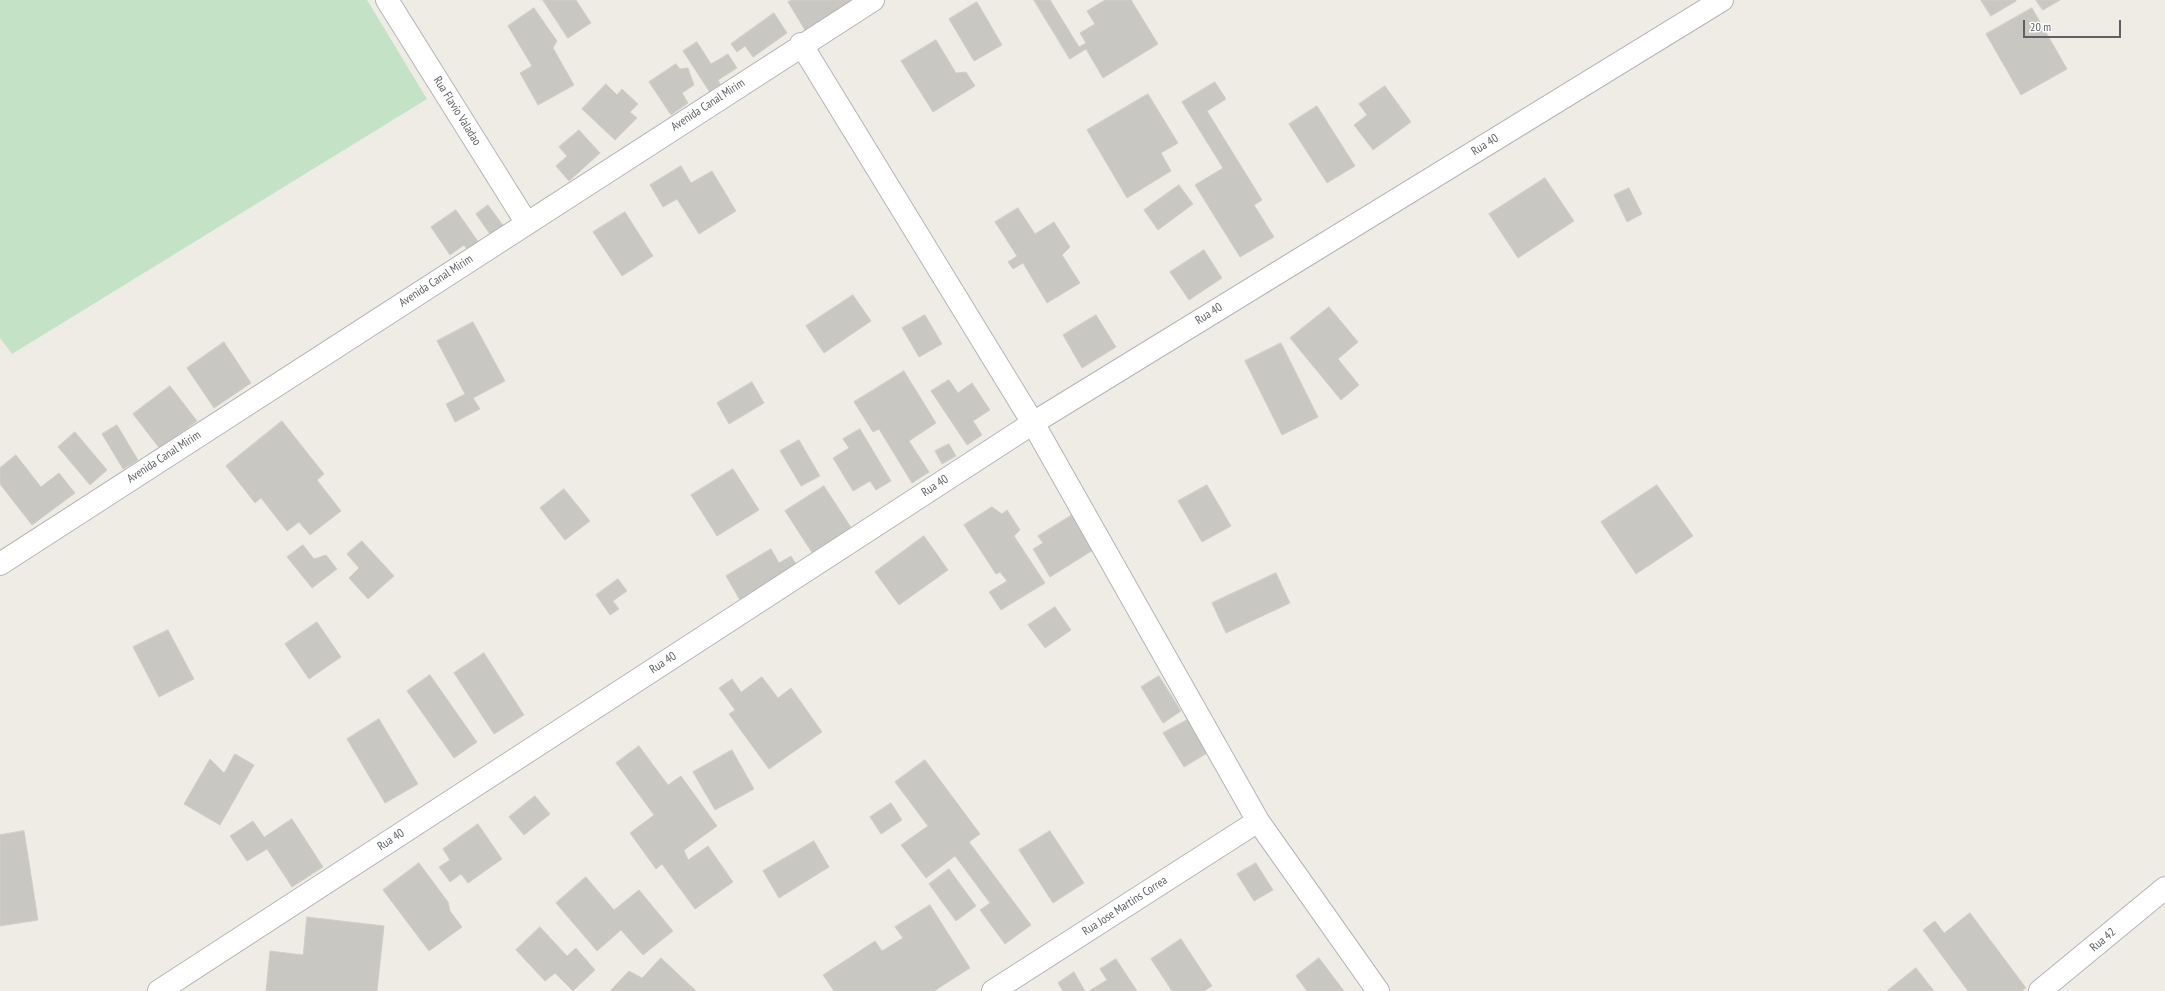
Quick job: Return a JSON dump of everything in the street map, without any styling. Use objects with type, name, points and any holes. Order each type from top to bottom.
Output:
[{"type":"street","name":"Rua Flavio Valadao","points":[[387,0],[526,222]]},
{"type":"street","name":"Avenida Canal Mirim","points":[[0,564],[801,44],[873,0]]},
{"type":"street","name":"Rua 40","points":[[159,991],[1033,423],[1722,0]]},
{"type":"street","points":[[801,44],[1033,423],[1258,821],[1378,991]]},
{"type":"street","name":"Rua Jose Martins Correa","points":[[993,991],[1258,821]]},
{"type":"street","name":"Rua 42","points":[[2040,991],[2165,888]]},
{"type":"green space","points":[[0,0],[367,0],[427,99],[12,354],[0,338]]},
{"type":"building","points":[[543,0],[576,0],[591,23],[568,38]]},
{"type":"building","points":[[792,0],[853,0],[805,30],[788,2]]},
{"type":"building","points":[[1034,0],[1050,0],[1079,47],[1086,43],[1080,33],[1095,24],[1087,11],[1105,0],[1131,0],[1158,44],[1103,78],[1086,49],[1070,59]]},
{"type":"building","points":[[1981,0],[2016,0],[2016,1],[1991,16]]},
{"type":"building","points":[[2036,0],[2060,0],[2043,10]]},
{"type":"building","points":[[977,2],[1002,45],[974,61],[949,19]]},
{"type":"building","points":[[534,8],[557,41],[553,48],[574,85],[538,105],[520,73],[532,66],[508,26]]},
{"type":"building","points":[[2032,8],[2067,69],[2021,95],[1986,34]]},
{"type":"building","points":[[774,13],[787,33],[753,57],[745,46],[737,52],[731,44]]},
{"type":"building","points":[[936,40],[956,73],[966,72],[975,86],[933,112],[901,61]]},
{"type":"building","points":[[697,42],[711,64],[728,54],[737,68],[718,80],[722,87],[711,94],[683,51]]},
{"type":"building","points":[[676,64],[680,69],[688,68],[694,85],[682,93],[688,103],[671,115],[649,82]]},
{"type":"building","points":[[1215,82],[1226,99],[1207,111],[1262,200],[1254,205],[1274,237],[1240,257],[1195,185],[1223,168],[1182,102]]},
{"type":"building","points":[[606,84],[617,95],[622,89],[638,104],[630,112],[637,118],[615,140],[582,109]]},
{"type":"building","points":[[1385,86],[1411,122],[1373,150],[1354,125],[1367,115],[1359,104]]},
{"type":"building","points":[[1148,94],[1178,143],[1161,153],[1171,171],[1127,198],[1087,130]]},
{"type":"building","points":[[1317,106],[1355,166],[1327,183],[1289,124]]},
{"type":"building","points":[[579,130],[600,153],[569,181],[556,166],[567,156],[559,147]]},
{"type":"building","points":[[681,166],[691,183],[712,171],[736,211],[699,234],[677,199],[663,207],[650,185]]},
{"type":"building","points":[[1545,178],[1574,221],[1518,258],[1489,214]]},
{"type":"building","points":[[1179,185],[1193,204],[1158,230],[1144,210]]},
{"type":"building","points":[[1629,188],[1642,214],[1627,222],[1614,195]]},
{"type":"building","points":[[488,205],[505,228],[492,237],[476,214]]},
{"type":"building","points":[[1018,208],[1035,234],[1054,222],[1070,247],[1062,255],[1080,283],[1047,303],[1023,263],[1013,269],[1008,262],[1017,256],[995,222]]},
{"type":"building","points":[[456,210],[479,243],[468,251],[464,245],[450,255],[431,227]]},
{"type":"building","points":[[625,212],[653,256],[622,276],[593,232]]},
{"type":"building","points":[[1204,250],[1222,278],[1189,300],[1170,272]]},
{"type":"building","points":[[853,295],[871,321],[824,353],[806,326]]},
{"type":"building","points":[[1329,307],[1358,342],[1338,359],[1359,385],[1341,400],[1290,338]]},
{"type":"building","points":[[925,315],[942,344],[919,357],[902,328]]},
{"type":"building","points":[[1096,315],[1116,347],[1082,368],[1063,335]]},
{"type":"building","points":[[473,322],[505,381],[473,398],[480,409],[455,422],[446,404],[465,394],[437,341]]},
{"type":"building","points":[[224,342],[251,383],[214,408],[187,368]]},
{"type":"building","points":[[1281,343],[1318,417],[1282,435],[1245,361]]},
{"type":"building","points":[[904,371],[936,423],[909,441],[929,472],[912,483],[879,429],[873,432],[854,402]]},
{"type":"building","points":[[949,380],[958,393],[972,383],[990,410],[973,421],[982,435],[967,445],[931,391]]},
{"type":"building","points":[[752,382],[764,403],[729,424],[717,403]]},
{"type":"building","points":[[170,386],[197,421],[160,449],[133,414]]},
{"type":"building","points":[[282,421],[324,474],[317,480],[341,511],[310,535],[299,522],[287,531],[261,498],[255,503],[226,466]]},
{"type":"building","points":[[117,425],[138,460],[123,469],[102,434]]},
{"type":"building","points":[[860,429],[891,481],[876,490],[870,481],[853,491],[833,458],[849,448],[843,439]]},
{"type":"building","points":[[75,432],[107,470],[90,485],[58,447]]},
{"type":"building","points":[[799,440],[820,476],[801,486],[780,451]]},
{"type":"building","points":[[949,444],[956,456],[942,464],[935,451]]},
{"type":"building","points":[[16,455],[41,487],[59,473],[75,493],[32,525],[0,484],[0,468]]},
{"type":"building","points":[[733,469],[759,510],[717,536],[691,495]]},
{"type":"building","points":[[1207,485],[1231,526],[1202,542],[1178,501]]},
{"type":"building","points":[[1657,485],[1693,536],[1636,574],[1601,522]]},
{"type":"building","points":[[824,486],[852,529],[813,554],[785,511]]},
{"type":"building","points":[[564,489],[590,521],[565,540],[540,508]]},
{"type":"building","points":[[992,507],[1002,514],[1007,510],[1020,530],[1014,536],[1045,583],[1001,610],[989,592],[1007,581],[1000,572],[996,574],[964,525]]},
{"type":"building","points":[[1077,512],[1098,547],[1050,577],[1033,549],[1043,543],[1038,536]]},
{"type":"building","points":[[924,536],[948,570],[899,605],[875,572]]},
{"type":"building","points":[[362,541],[394,576],[368,599],[349,578],[359,568],[347,554]]},
{"type":"building","points":[[303,545],[314,559],[326,555],[337,569],[312,588],[287,557]]},
{"type":"building","points":[[771,549],[779,563],[791,556],[797,566],[740,600],[726,576]]},
{"type":"building","points":[[1276,573],[1290,603],[1226,633],[1212,603]]},
{"type":"building","points":[[618,579],[627,591],[613,601],[619,609],[610,615],[596,595]]},
{"type":"building","points":[[1055,607],[1071,630],[1045,648],[1028,625]]},
{"type":"building","points":[[317,622],[341,657],[309,679],[285,644]]},
{"type":"building","points":[[168,630],[194,679],[159,697],[133,647]]},
{"type":"building","points":[[484,653],[524,715],[494,734],[454,673]]},
{"type":"building","points":[[430,675],[477,742],[454,758],[407,691]]},
{"type":"building","points":[[1159,676],[1181,711],[1163,723],[1141,687]]},
{"type":"building","points":[[762,677],[778,698],[791,688],[822,732],[769,769],[729,714],[735,710],[719,688],[732,679],[741,692]]},
{"type":"building","points":[[379,719],[418,784],[385,803],[347,739]]},
{"type":"building","points":[[1189,719],[1209,752],[1184,767],[1163,733]]},
{"type":"building","points":[[639,746],[668,785],[681,776],[717,826],[684,850],[688,860],[708,846],[733,882],[695,909],[662,864],[656,869],[630,833],[654,815],[616,763]]},
{"type":"building","points":[[732,750],[754,789],[715,810],[693,772]]},
{"type":"building","points":[[235,754],[254,765],[220,825],[184,804],[210,759],[224,773]]},
{"type":"building","points":[[925,760],[980,834],[969,842],[1031,925],[1005,944],[980,910],[990,903],[955,856],[926,878],[901,845],[928,826],[895,782]]},
{"type":"building","points":[[535,796],[550,814],[524,835],[509,817]]},
{"type":"building","points":[[891,803],[902,820],[881,834],[870,817]]},
{"type":"building","points":[[292,819],[323,867],[292,887],[267,849],[247,861],[230,836],[253,821],[264,837]]},
{"type":"building","points":[[478,824],[502,859],[468,883],[461,874],[450,882],[439,867],[450,860],[443,849]]},
{"type":"building","points":[[24,831],[38,920],[0,926],[0,835]]},
{"type":"building","points":[[1050,831],[1084,883],[1053,903],[1019,850]]},
{"type":"building","points":[[814,841],[829,867],[779,898],[763,871]]},
{"type":"building","points":[[419,863],[448,902],[450,911],[462,927],[429,951],[383,890]]},
{"type":"building","points":[[1256,863],[1273,890],[1254,901],[1237,874]]},
{"type":"building","points":[[949,869],[976,906],[956,921],[929,884]]},
{"type":"building","points":[[586,877],[614,910],[639,890],[673,931],[643,955],[621,930],[597,951],[556,903]]},
{"type":"building","points":[[930,905],[970,968],[934,991],[834,991],[823,975],[875,941],[882,951],[903,938],[895,927]]},
{"type":"building","points":[[1970,913],[2026,988],[2022,991],[1968,991],[1923,930],[1935,921],[1944,933]]},
{"type":"building","points":[[307,917],[384,926],[377,991],[266,991],[270,951],[303,955]]},
{"type":"building","points":[[540,927],[567,956],[576,948],[595,970],[573,991],[555,973],[545,981],[516,950]]},
{"type":"building","points":[[1181,939],[1212,986],[1204,991],[1172,991],[1151,959]]},
{"type":"building","points":[[661,958],[696,991],[610,991],[629,971],[642,978]]},
{"type":"building","points":[[1319,958],[1344,991],[1307,991],[1296,976]]},
{"type":"building","points":[[1116,959],[1137,991],[1089,991],[1107,980],[1100,969]]},
{"type":"building","points":[[1916,968],[1934,991],[1887,991]]},
{"type":"building","points":[[1074,972],[1085,991],[1063,991],[1058,983]]}]
